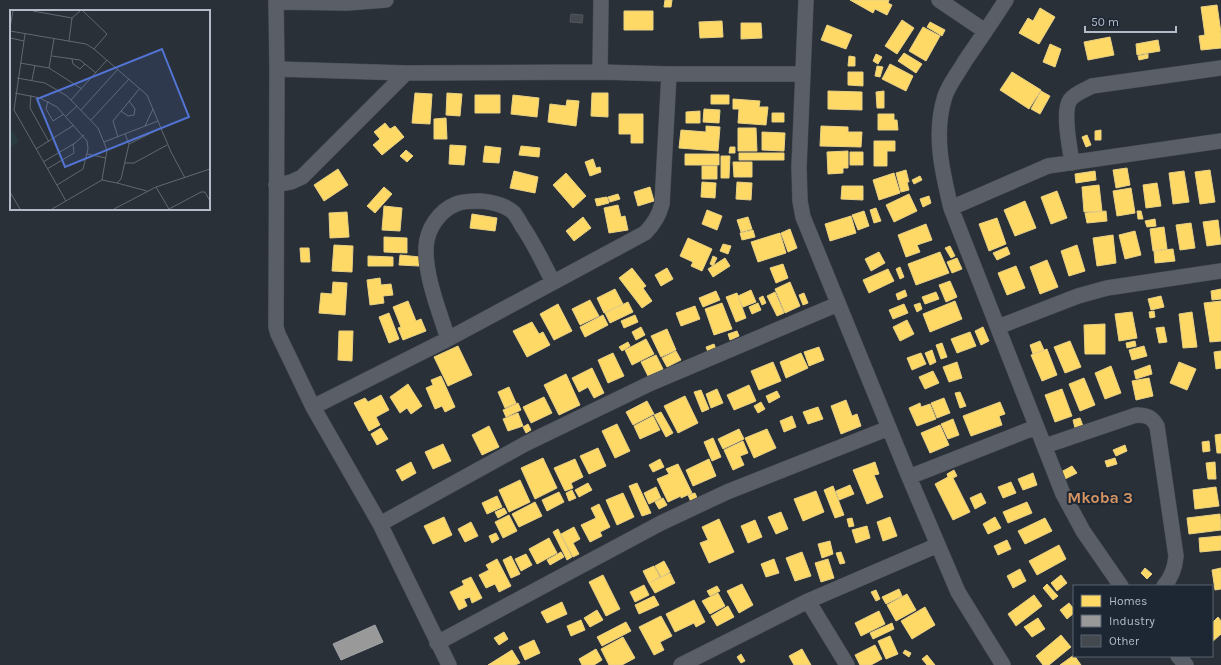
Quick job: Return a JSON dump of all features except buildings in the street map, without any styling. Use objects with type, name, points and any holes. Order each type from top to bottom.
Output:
[{"type":"street","points":[[386,0],[347,3],[276,1],[278,69],[276,327],[313,407],[380,524],[449,665]]},
{"type":"street","points":[[600,72],[601,0]]},
{"type":"street","points":[[806,0],[799,167],[800,201],[803,217],[909,478],[958,592],[1004,665]]},
{"type":"street","points":[[938,0],[985,31]]},
{"type":"street","points":[[1006,0],[956,76],[946,95],[941,118],[939,145],[942,172],[951,208],[1063,494],[1083,531],[1120,585]]},
{"type":"street","points":[[1072,163],[1067,126],[1068,110],[1070,100],[1078,94],[1092,86],[1221,68]]},
{"type":"street","points":[[278,69],[406,73],[600,72],[669,74],[803,74]]},
{"type":"street","points":[[276,185],[291,182],[302,177],[406,73]]},
{"type":"street","points":[[313,407],[448,339],[645,233],[652,226],[659,215],[662,204],[669,74]]},
{"type":"street","points":[[951,208],[1048,166],[1221,141]]},
{"type":"street","points":[[448,339],[428,270],[426,246],[432,226],[441,214],[456,204],[469,201],[488,202],[499,204],[513,212],[530,238],[553,282]]},
{"type":"street","points":[[998,327],[1078,296],[1107,288],[1221,272]]},
{"type":"street","points":[[380,524],[525,444],[648,384],[838,304]]},
{"type":"street","points":[[1045,446],[1136,415],[1145,415],[1153,419],[1158,426],[1176,556],[1175,568],[1172,576],[1165,585]]},
{"type":"street","points":[[909,478],[1036,427]]},
{"type":"street","points":[[437,643],[661,523],[727,492],[889,428]]},
{"type":"street","points":[[681,665],[808,601],[938,545]]},
{"type":"street","points":[[808,601],[847,665]]},
{"type":"street","points":[[1179,657],[1186,665]]},
{"type":"district","name":"Mkoba 3","points":[[1100,497]]}]
